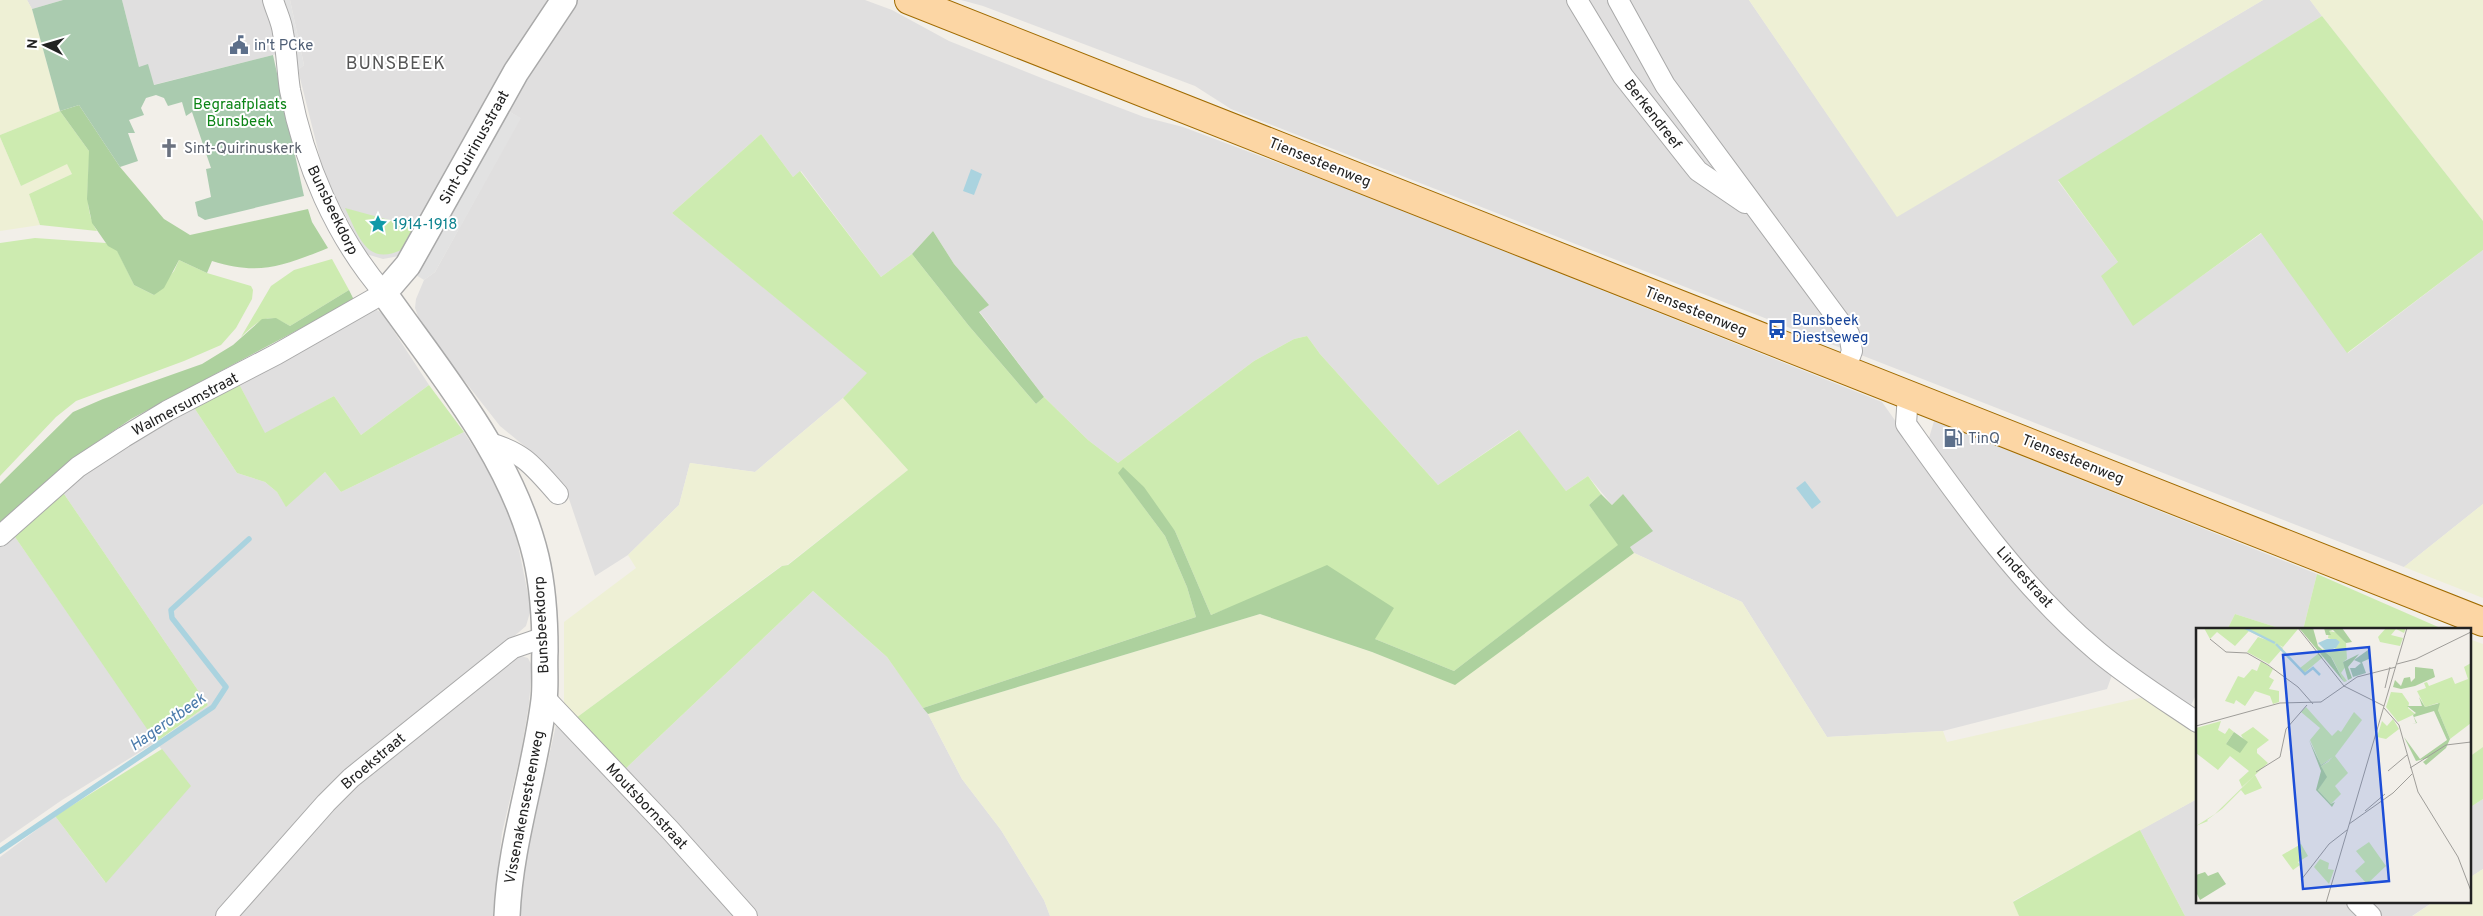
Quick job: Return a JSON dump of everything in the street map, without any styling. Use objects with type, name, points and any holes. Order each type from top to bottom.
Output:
[{"type":"main road","name":"Tiensesteenweg","points":[[909,0],[2483,622]]},
{"type":"street","name":"Bunsbeekdorp","points":[[273,0],[283,31],[290,90],[307,155],[323,196],[362,268],[384,292],[487,442],[503,471],[526,523],[536,557],[545,636],[544,697]]},
{"type":"street","name":"Sint-Quirinusstraat","points":[[384,292],[408,265],[516,72],[564,0]]},
{"type":"street","name":"Berkendreef","points":[[1577,0],[1623,76],[1698,171],[1742,202],[1752,205]]},
{"type":"street","name":"Berkendreef","points":[[1618,0],[1665,85],[1786,252],[1799,265],[1849,334],[1852,351],[1845,370]]},
{"type":"street","name":"Walmersumstraat","points":[[0,536],[78,467],[124,437],[167,410],[277,354],[384,292]]},
{"type":"street","name":"Lindestraat","points":[[1908,394],[1905,413],[1906,424],[1955,492],[2008,560],[2043,600],[2097,650],[2136,681],[2196,721]]},
{"type":"street","points":[[487,442],[511,449],[531,464],[558,494]]},
{"type":"street","name":"Broekstraat","points":[[226,916],[326,803],[351,778],[513,648],[545,636]]},
{"type":"street","name":"Vissenakensesteenweg","points":[[507,916],[511,863],[539,736],[544,697]]},
{"type":"street","name":"Moutsbornstraat","points":[[544,697],[670,830],[747,916]]},
{"type":"street","points":[[2358,904],[2371,916]]},
{"type":"shaded area","points":[[27,0],[63,0],[32,9]]},
{"type":"shaded area","points":[[122,0],[264,0],[281,53],[153,85],[139,67]]},
{"type":"shaded area","points":[[283,0],[290,0],[304,65],[298,70]]},
{"type":"shaded area","points":[[290,0],[547,0],[407,252],[399,256],[383,259],[366,254],[336,198],[322,166],[298,70],[304,65]]},
{"type":"shaded area","points":[[575,0],[865,0],[892,10],[949,41],[1044,79],[1144,117],[1183,127],[1348,189],[1882,402],[1904,433],[2112,675],[2107,689],[1943,731],[1827,737],[1742,602],[1634,553],[1630,547],[1623,494],[1612,505],[1588,476],[1566,491],[1518,430],[1438,485],[1320,354],[1307,336],[1294,339],[1254,361],[1118,463],[1088,440],[1044,397],[979,311],[988,305],[954,264],[933,231],[912,254],[881,277],[801,171],[793,177],[761,134],[672,213],[868,373],[843,398],[755,472],[690,463],[679,505],[628,555],[595,576],[567,493],[528,449],[500,426],[422,327],[415,308],[416,299],[424,280],[435,272],[520,118],[508,111],[519,84]]},
{"type":"shaded area","points":[[961,0],[1613,0],[1845,336],[1844,347],[1841,348],[1231,109],[1195,86],[983,6]]},
{"type":"shaded area","points":[[1623,0],[1749,0],[1897,216],[2263,0],[2310,0],[2322,16],[2058,181],[2118,262],[2133,325],[2262,233],[2348,353],[2483,250],[2483,504],[2404,567],[1861,355],[1690,115]]},
{"type":"shaded area","points":[[508,111],[521,118],[435,272],[424,280],[416,275]]},
{"type":"shaded area","points":[[375,309],[382,313],[429,385],[361,435],[334,396],[265,434],[238,382]]},
{"type":"shaded area","points":[[193,406],[237,473],[265,482],[277,492],[286,506],[325,472],[341,492],[464,432],[497,484],[515,530],[531,609],[526,626],[476,669],[219,916],[0,916],[0,857],[55,816],[105,882],[190,786],[156,742],[62,800],[0,843],[0,546],[13,534],[157,742],[208,705],[62,491],[147,431]]},
{"type":"shaded area","points":[[1934,421],[2317,574],[2304,628],[2279,628],[2235,614],[2228,628],[2196,628],[2196,695],[2189,709],[2113,655],[2049,597],[1927,445]]},
{"type":"shaded area","points":[[813,591],[887,657],[928,714],[962,779],[1001,830],[1044,900],[1050,916],[756,916],[623,771]]},
{"type":"shaded area","points":[[516,657],[528,658],[532,666],[529,704],[521,752],[502,833],[493,916],[236,916],[330,807]]},
{"type":"shaded area","points":[[556,725],[563,726],[740,916],[521,916],[521,892],[528,849]]},
{"type":"shaded area","points":[[2483,799],[2483,869],[2470,877],[2470,807]]},
{"type":"shaded area","points":[[2196,800],[2196,904],[2350,904],[2362,916],[2185,916],[2140,830]]},
{"type":"shaded area","points":[[2368,904],[2430,904],[2412,916],[2379,916]]},
{"type":"green space","points":[[0,0],[27,0],[32,9],[60,111],[0,135]]},
{"type":"green space","name":"Begraafplaats Bunsbeek","points":[[63,0],[122,0],[139,67],[148,64],[154,85],[273,55],[304,196],[205,220],[198,216],[195,202],[211,197],[206,169],[211,168],[192,112],[186,116],[182,102],[168,106],[164,98],[156,95],[146,98],[141,108],[144,115],[129,120],[135,133],[128,133],[138,161],[120,167],[79,105],[60,111],[32,9]]},
{"type":"green space","points":[[1749,0],[2263,0],[1897,217]]},
{"type":"green space","points":[[2310,0],[2483,0],[2483,221],[2322,16]]},
{"type":"green space","points":[[2322,16],[2483,221],[2483,250],[2347,353],[2261,233],[2133,326],[2101,276],[2118,262],[2058,180]]},
{"type":"green space","points":[[79,105],[120,167],[164,219],[190,235],[308,209],[312,222],[328,248],[297,260],[271,267],[244,268],[212,261],[207,273],[179,260],[164,288],[154,295],[134,285],[117,251],[108,246],[92,223],[87,199],[89,151],[60,111]]},
{"type":"green space","points":[[60,111],[89,151],[88,202],[92,222],[97,231],[40,225],[29,194],[72,174],[67,164],[21,186],[0,137],[0,135]]},
{"type":"green space","points":[[761,134],[793,177],[800,171],[881,277],[912,254],[969,326],[1036,404],[1044,397],[1088,440],[1118,463],[1254,361],[1294,339],[1307,336],[1320,354],[1438,485],[1519,430],[1566,491],[1588,476],[1601,494],[1589,505],[1619,545],[1454,671],[1375,639],[1231,607],[1211,615],[1175,531],[1125,482],[1165,536],[1187,587],[1196,617],[923,708],[887,657],[813,591],[623,771],[576,718],[782,566],[788,565],[908,470],[843,398],[867,373],[672,213]]},
{"type":"green space","points":[[0,137],[21,186],[67,163],[72,174],[29,194],[40,225],[0,231]]},
{"type":"green space","points":[[345,208],[415,227],[403,249],[390,254],[380,254],[372,251],[365,245]]},
{"type":"green space","points":[[933,231],[954,264],[989,305],[979,312],[1044,397],[1036,404],[969,326],[912,254]]},
{"type":"green space","points":[[35,238],[106,243],[117,250],[134,285],[154,295],[174,271],[179,260],[207,273],[251,286],[253,290],[252,299],[236,328],[221,345],[184,361],[76,401],[56,417],[0,476],[0,243]]},
{"type":"green space","points":[[332,259],[349,290],[290,326],[282,321],[269,318],[253,326],[241,337],[271,286],[294,270]]},
{"type":"green space","points":[[349,290],[354,300],[131,419],[81,453],[0,522],[0,484],[73,412],[103,399],[202,364],[233,345],[262,319],[276,318],[290,326]]},
{"type":"green space","points":[[238,382],[265,433],[334,396],[361,435],[429,385],[464,432],[341,492],[325,472],[286,507],[277,492],[265,482],[237,473],[193,406]]},
{"type":"green space","points":[[843,398],[908,470],[787,565],[781,566],[576,718],[564,704],[564,622],[636,568],[628,555],[679,505],[690,463],[755,472]]},
{"type":"green space","points":[[1123,467],[1144,487],[1175,531],[1211,615],[1327,565],[1394,608],[1375,639],[1454,671],[1618,545],[1589,505],[1601,494],[1612,505],[1623,494],[1653,531],[1630,547],[1634,553],[1455,685],[1372,652],[1260,614],[928,714],[923,708],[1196,617],[1187,587],[1165,536],[1118,473]]},
{"type":"green space","points":[[62,491],[208,705],[156,742],[13,534]]},
{"type":"green space","points":[[2483,504],[2483,598],[2404,567]]},
{"type":"green space","points":[[1634,553],[1742,602],[1827,737],[1943,731],[1947,742],[2144,697],[2196,728],[2196,800],[2013,901],[2019,916],[1050,916],[1044,900],[1001,830],[962,779],[928,714],[1260,614],[1372,652],[1455,684]]},
{"type":"green space","points":[[2317,574],[2440,628],[2304,628]]},
{"type":"green space","points":[[2235,614],[2279,628],[2228,628]]},
{"type":"green space","points":[[2470,639],[2483,644],[2483,747],[2470,756]]},
{"type":"green space","points":[[2483,747],[2483,799],[2470,807],[2470,756]]},
{"type":"green space","points":[[162,749],[191,786],[106,883],[55,816]]},
{"type":"green space","points":[[2140,830],[2185,916],[2019,916],[2013,902]]},
{"type":"green space","points":[[2483,869],[2483,916],[2413,916],[2430,904],[2470,904],[2470,877]]},
{"type":"water","points":[[971,169],[982,174],[974,195],[963,191]]},
{"type":"water","points":[[1805,481],[1821,502],[1812,509],[1796,488]]},
{"type":"waterway","name":"Hagerotbeek","points":[[0,851],[213,707],[226,687],[172,618],[171,610],[249,539]]},
{"type":"place","name":"in't PCke","points":[[239,45]]},
{"type":"place","name":"Sint-Quirinuskerk","points":[[169,148]]},
{"type":"place","name":"1914-1918","points":[[378,224]]},
{"type":"place","name":"Bunsbeek Diestseweg","points":[[1777,329]]},
{"type":"place","name":"TinQ","points":[[1953,438]]},
{"type":"district","name":"BUNSBEEK","points":[[396,63]]}]
